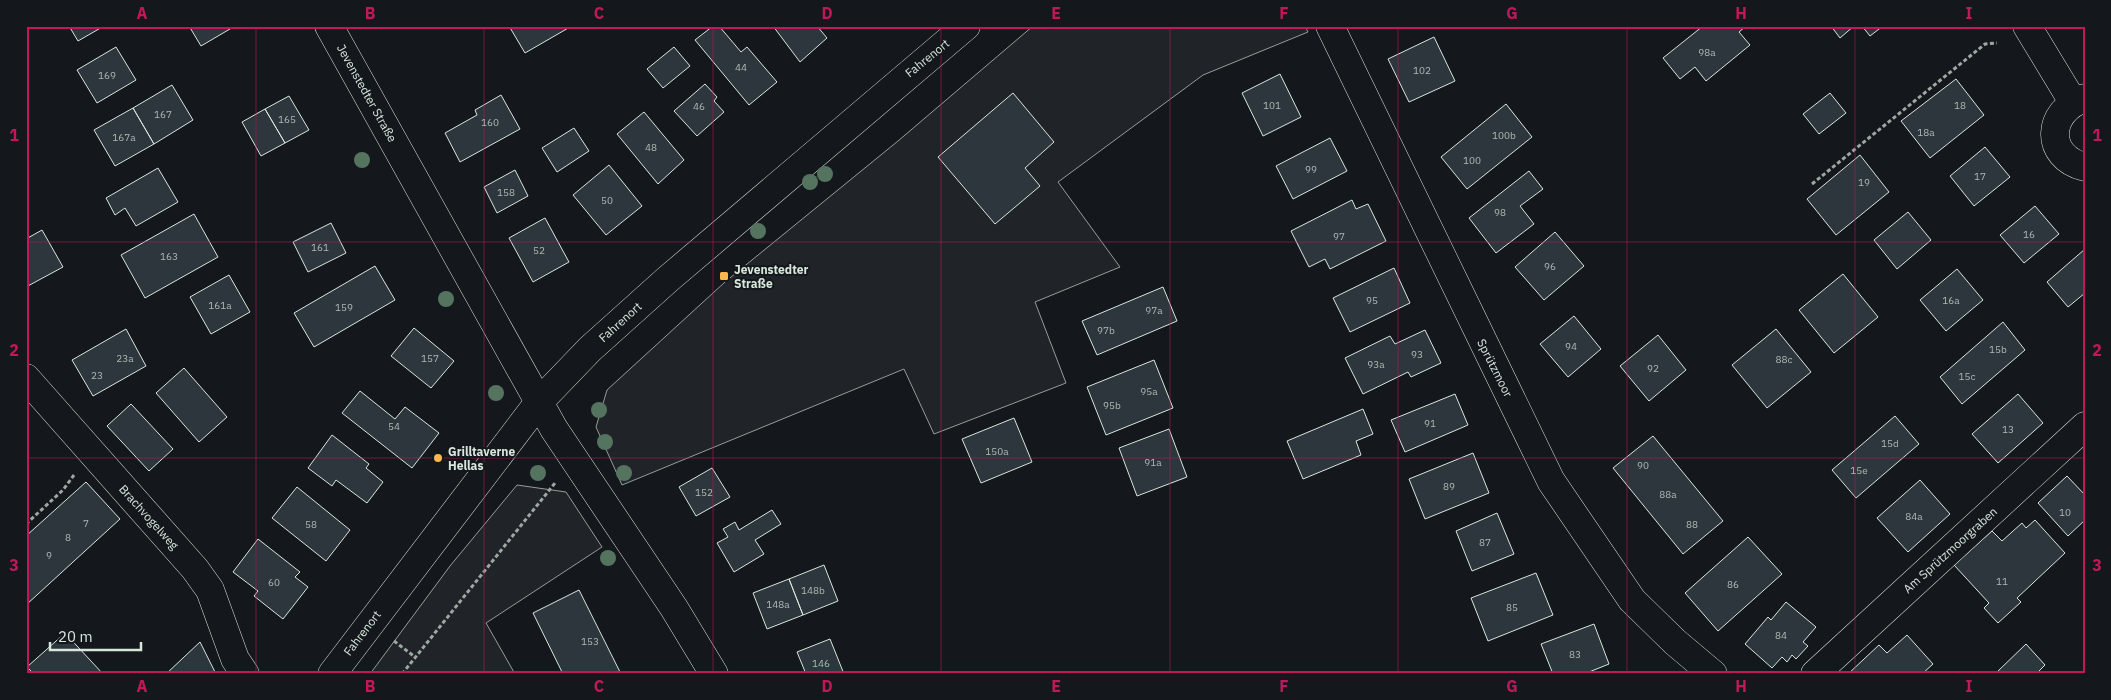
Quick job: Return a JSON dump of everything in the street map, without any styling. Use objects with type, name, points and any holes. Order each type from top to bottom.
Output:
[{"type":"street","name":"Jevenstedter Straße","points":[[329,26],[554,429],[674,608],[714,674]]},
{"type":"street","name":"Fahrenort","points":[[332,674],[539,402],[590,349],[668,279],[966,26]]},
{"type":"street","name":"Sprützmoor","points":[[1330,26],[1551,482],[1632,600],[1675,642],[1713,674]]},
{"type":"street","points":[[2027,26],[2079,100],[2064,110],[2057,120],[2054,133],[2057,146],[2065,158],[2076,165],[2085,167]]},
{"type":"street","name":"Brachvogelweg","points":[[26,378],[195,569],[210,590],[235,659],[244,674]]},
{"type":"street","name":"Am Sprützmoorgraben","points":[[1815,674],[2085,426]]},
{"type":"path","points":[[1812,184],[1984,44],[1997,43]]},
{"type":"path","points":[[26,524],[36,517],[63,490],[80,466],[93,454]]},
{"type":"path","points":[[402,674],[557,482]]},
{"type":"path","points":[[388,636],[415,657]]},
{"type":"shaded area","points":[[1033,26],[1305,26],[1308,32],[1203,75],[1058,182],[1120,267],[1035,302],[1066,383],[934,434],[904,369],[622,485],[596,427],[607,390],[725,282],[898,141]]},
{"type":"shaded area","points":[[517,485],[566,492],[602,547],[486,623],[515,674],[370,674],[450,566]]},
{"type":"building","points":[[69,26],[104,26],[78,41]]},
{"type":"building","points":[[189,26],[235,26],[201,46]]},
{"type":"building","points":[[509,26],[570,26],[570,27],[525,53]]},
{"type":"building","points":[[713,26],[719,26],[741,52],[747,47],[777,82],[749,105],[695,40]]},
{"type":"building","points":[[773,26],[817,26],[827,38],[800,62]]},
{"type":"building","points":[[1703,26],[1746,26],[1739,32],[1750,45],[1706,81],[1695,67],[1680,79],[1663,58]]},
{"type":"building","points":[[1831,26],[1854,26],[1840,38]]},
{"type":"building","points":[[1862,26],[1883,26],[1870,36]]},
{"type":"building","points":[[1434,37],[1455,81],[1409,102],[1388,59]]},
{"type":"building","points":[[116,47],[136,80],[97,103],[77,70]]},
{"type":"building","points":[[674,47],[690,66],[663,88],[647,69]]},
{"type":"building","points":[[1280,74],[1301,117],[1263,136],[1242,93]]},
{"type":"building","points":[[1956,79],[1984,115],[1930,158],[1901,121]]},
{"type":"building","points":[[705,84],[717,97],[714,101],[724,112],[697,136],[674,111]]},
{"type":"building","points":[[172,85],[193,120],[154,144],[133,108]]},
{"type":"building","points":[[1013,93],[1054,142],[1025,168],[1040,186],[995,224],[938,157]]},
{"type":"building","points":[[1830,93],[1846,113],[1819,134],[1803,114]]},
{"type":"building","points":[[501,95],[520,129],[460,162],[445,133],[477,115],[475,110]]},
{"type":"building","points":[[289,96],[309,130],[285,143],[265,109]]},
{"type":"building","points":[[1506,104],[1532,137],[1467,189],[1441,157]]},
{"type":"building","points":[[133,108],[154,144],[115,166],[94,130]]},
{"type":"building","points":[[265,109],[285,143],[261,156],[242,122]]},
{"type":"building","points":[[644,112],[684,160],[658,184],[617,134]]},
{"type":"building","points":[[574,128],[589,151],[557,172],[542,148]]},
{"type":"building","points":[[1330,138],[1347,171],[1293,199],[1276,166]]},
{"type":"building","points":[[1985,147],[2010,177],[1974,206],[1950,176]]},
{"type":"building","points":[[1860,155],[1889,192],[1836,235],[1807,199]]},
{"type":"building","points":[[609,165],[642,206],[606,235],[573,195]]},
{"type":"building","points":[[158,168],[178,202],[136,226],[125,208],[115,215],[106,198]]},
{"type":"building","points":[[515,170],[528,196],[497,213],[484,187]]},
{"type":"building","points":[[1529,171],[1543,189],[1520,206],[1534,224],[1496,253],[1469,218]]},
{"type":"building","points":[[1352,200],[1356,209],[1368,204],[1386,241],[1330,269],[1325,259],[1309,267],[1291,231]]},
{"type":"building","points":[[2035,206],[2059,234],[2024,263],[2000,235]]},
{"type":"building","points":[[1908,212],[1931,240],[1897,269],[1874,240]]},
{"type":"building","points":[[194,214],[218,257],[145,298],[121,255]]},
{"type":"building","points":[[545,218],[569,262],[533,282],[509,238]]},
{"type":"building","points":[[331,223],[346,253],[308,272],[293,242]]},
{"type":"building","points":[[42,230],[63,267],[26,287],[26,239]]},
{"type":"building","points":[[1555,232],[1584,266],[1544,300],[1515,267]]},
{"type":"building","points":[[2085,249],[2085,293],[2068,307],[2047,282]]},
{"type":"building","points":[[375,266],[395,300],[314,347],[294,313]]},
{"type":"building","points":[[1394,268],[1410,303],[1350,332],[1333,298]]},
{"type":"building","points":[[1957,269],[1983,300],[1946,331],[1920,300]]},
{"type":"building","points":[[1843,274],[1878,317],[1834,353],[1799,310]]},
{"type":"building","points":[[229,275],[250,312],[211,334],[190,297]]},
{"type":"building","points":[[1163,287],[1177,321],[1097,355],[1082,321]]},
{"type":"building","points":[[1574,316],[1601,349],[1568,377],[1540,344]]},
{"type":"building","points":[[2003,322],[2025,350],[1962,404],[1940,377]]},
{"type":"building","points":[[414,328],[454,361],[431,388],[391,356]]},
{"type":"building","points":[[126,329],[146,366],[93,396],[72,360]]},
{"type":"building","points":[[1776,329],[1811,372],[1767,408],[1732,365]]},
{"type":"building","points":[[1425,330],[1441,363],[1411,377],[1408,372],[1363,394],[1345,358],[1390,336],[1395,344]]},
{"type":"building","points":[[1658,335],[1686,370],[1649,401],[1620,366]]},
{"type":"building","points":[[1154,360],[1173,408],[1106,435],[1087,387]]},
{"type":"building","points":[[184,368],[227,417],[199,442],[156,393]]},
{"type":"building","points":[[360,391],[395,419],[405,407],[439,433],[412,468],[342,413]]},
{"type":"building","points":[[1455,394],[1468,425],[1405,452],[1391,420]]},
{"type":"building","points":[[2018,394],[2043,423],[1998,463],[1972,434]]},
{"type":"building","points":[[131,404],[173,449],[149,471],[107,426]]},
{"type":"building","points":[[1363,409],[1373,434],[1356,441],[1361,455],[1303,479],[1287,441]]},
{"type":"building","points":[[1895,416],[1919,444],[1856,498],[1832,470]]},
{"type":"building","points":[[1014,418],[1032,462],[981,483],[962,439]]},
{"type":"building","points":[[1169,429],[1187,477],[1137,496],[1119,448]]},
{"type":"building","points":[[332,435],[369,464],[366,468],[383,482],[367,503],[336,480],[332,486],[308,468]]},
{"type":"building","points":[[1653,436],[1723,521],[1683,554],[1613,468]]},
{"type":"building","points":[[1473,453],[1489,493],[1425,519],[1409,479]]},
{"type":"building","points":[[712,468],[730,497],[696,516],[679,487]]},
{"type":"building","points":[[2067,476],[2085,495],[2085,520],[2068,536],[2038,503]]},
{"type":"building","points":[[1920,480],[1950,514],[1908,552],[1877,518]]},
{"type":"building","points":[[86,482],[120,519],[26,605],[26,536]]},
{"type":"building","points":[[297,487],[350,530],[326,561],[272,518]]},
{"type":"building","points":[[772,510],[781,524],[755,540],[764,554],[734,572],[717,543],[728,537],[723,529],[735,522],[739,530]]},
{"type":"building","points":[[1497,513],[1514,554],[1472,571],[1456,531]]},
{"type":"building","points":[[2035,520],[2065,553],[2017,598],[2021,602],[1998,623],[1984,608],[1989,603],[1954,565],[1992,531],[2002,541],[2022,523],[2026,528]]},
{"type":"building","points":[[1748,537],[1782,574],[1718,631],[1685,593]]},
{"type":"building","points":[[258,539],[300,572],[295,577],[308,587],[283,619],[254,596],[258,591],[233,572]]},
{"type":"building","points":[[824,565],[838,601],[803,615],[789,579]]},
{"type":"building","points":[[1536,573],[1553,615],[1488,641],[1471,598]]},
{"type":"building","points":[[789,579],[803,615],[767,629],[753,593]]},
{"type":"building","points":[[579,590],[621,674],[563,674],[533,613]]},
{"type":"building","points":[[1786,602],[1816,627],[1803,642],[1808,646],[1796,659],[1792,655],[1787,662],[1782,657],[1772,668],[1745,644],[1768,617],[1771,620]]},
{"type":"building","points":[[1594,624],[1609,664],[1584,674],[1553,674],[1541,644]]},
{"type":"building","points":[[65,633],[103,674],[34,674],[27,667]]},
{"type":"building","points":[[1907,635],[1933,664],[1922,674],[1848,674],[1879,645],[1887,653]]},
{"type":"building","points":[[830,639],[844,674],[806,674],[797,652]]},
{"type":"building","points":[[200,642],[216,674],[166,674]]},
{"type":"building","points":[[2026,644],[2045,665],[2036,674],[1998,674],[1997,672]]},
{"type":"place","name":"Jevenstedter Straße","points":[[724,276]]},
{"type":"place","name":"Grilltaverne Hellas","points":[[438,458]]}]
